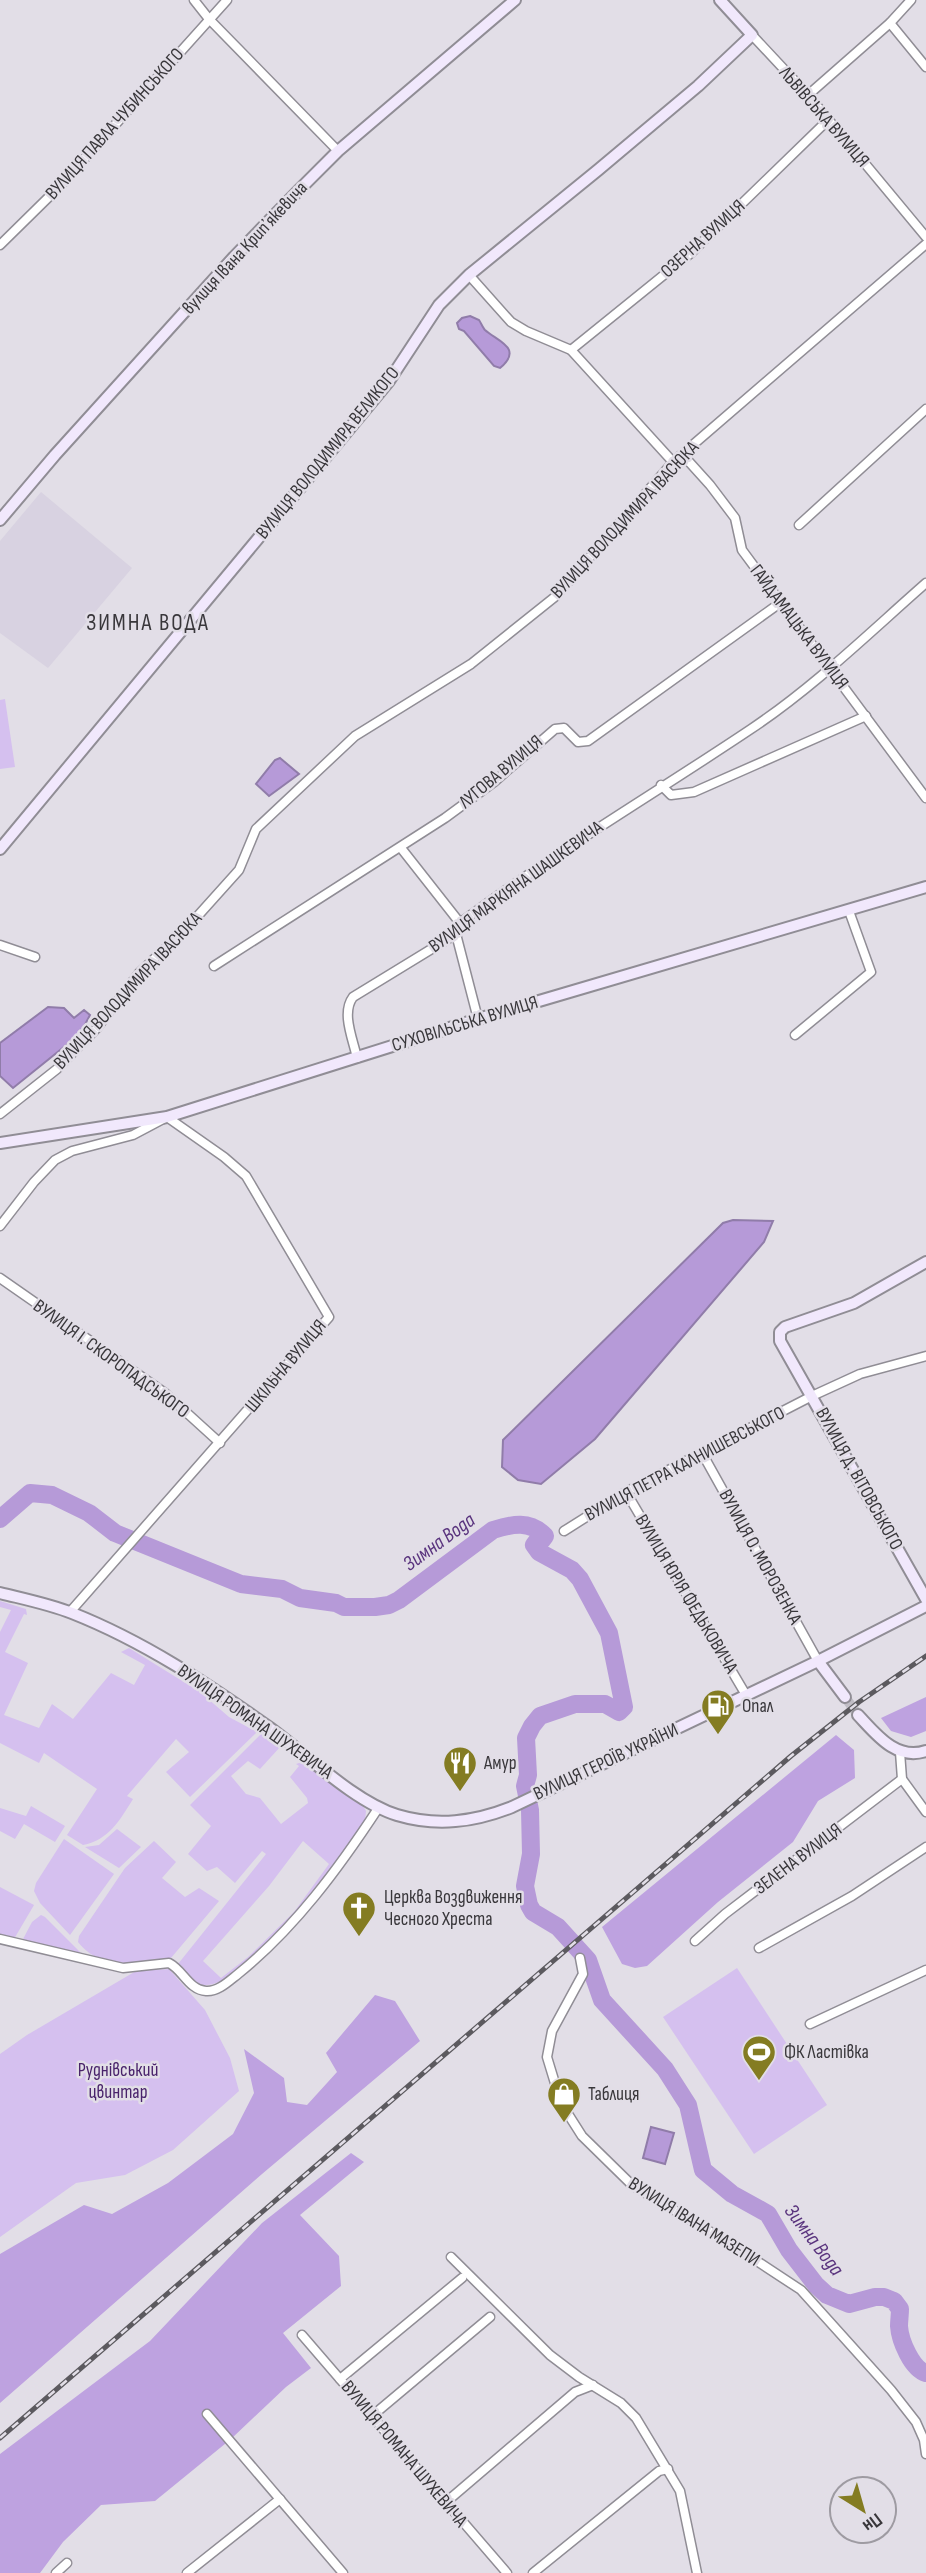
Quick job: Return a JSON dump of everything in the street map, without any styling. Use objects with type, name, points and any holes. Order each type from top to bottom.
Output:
[{"type":"street","points":[[194,0],[209,19],[338,150]]},
{"type":"street","name":"ВУЛИЦЯ ПАВЛА ЧУБИНСЬКОГО","points":[[0,245],[60,186],[227,0]]},
{"type":"street","name":"вулиця Івана Крипʼякевича","points":[[0,520],[55,455],[234,257],[338,150],[515,0]]},
{"type":"street","name":"ЛЬВІВСЬКА ВУЛИЦЯ","points":[[720,0],[808,95],[926,237]]},
{"type":"street","points":[[808,95],[890,23],[911,0]]},
{"type":"street","points":[[890,23],[926,67]]},
{"type":"street","name":"ВУЛИЦЯ ВОЛОДИМИРА ВЕЛИКОГО","points":[[0,849],[389,381],[439,305],[469,275],[698,86],[752,35]]},
{"type":"street","name":"ОЗЕРНА ВУЛИЦЯ","points":[[571,350],[691,253],[828,120]]},
{"type":"street","name":"ВУЛИЦЯ ВОЛОДИМИРА ІВАСЮКА","points":[[0,1114],[57,1069],[97,1028],[139,973],[186,929],[239,870],[256,829],[355,736],[471,664],[556,596],[681,454],[926,244]]},
{"type":"street","points":[[469,275],[511,321],[526,331],[571,350],[673,462]]},
{"type":"street","points":[[799,525],[926,410]]},
{"type":"street","name":"ГАЙДАМАЦЬКА ВУЛИЦЯ","points":[[681,454],[736,518],[742,550],[926,798]]},
{"type":"street","name":"ВУЛИЦЯ МАРКІЯНА ШАШКЕВИЧА","points":[[357,1058],[347,1015],[348,1003],[353,997],[456,934],[460,923],[552,857],[753,727],[829,669],[926,583]]},
{"type":"street","name":"ЛУГОВА ВУЛИЦЯ","points":[[214,966],[401,848],[494,782],[555,729],[564,728],[578,742],[588,741],[780,603]]},
{"type":"street","points":[[661,785],[671,794],[694,792],[866,716]]},
{"type":"street","points":[[401,848],[460,923]]},
{"type":"street","name":"СУХОВІЛЬСЬКА ВУЛИЦЯ","points":[[0,1143],[167,1117],[478,1019],[926,887]]},
{"type":"street","points":[[795,1035],[871,972],[849,911]]},
{"type":"street","points":[[456,934],[478,1019]]},
{"type":"street","points":[[0,945],[35,957]]},
{"type":"street","points":[[0,1226],[55,1160],[72,1152],[133,1135],[167,1117]]},
{"type":"street","name":"ШКІЛЬНА ВУЛИЦЯ","points":[[70,1612],[329,1317],[246,1176],[167,1117]]},
{"type":"street","name":"ВУЛИЦЯ Д. ВІТОВСЬКОГО","points":[[926,1262],[854,1303],[785,1327],[780,1332],[780,1341],[926,1599]]},
{"type":"street","name":"ВУЛИЦЯ І. СКОРОПАДСЬКОГО","points":[[0,1278],[165,1393],[220,1443]]},
{"type":"street","name":"ВУЛИЦЯ ПЕТРА КАЛНИШЕВСЬКОГО","points":[[564,1531],[626,1492],[812,1396],[860,1374],[926,1356]]},
{"type":"street","name":"ВУЛИЦЯ О. МОРОЗЕНКА","points":[[702,1453],[818,1661]]},
{"type":"street","name":"ВУЛИЦЯ ЮРІЯ ФЕДЬКОВИЧА","points":[[626,1492],[746,1695]]},
{"type":"street","name":"ВУЛИЦЯ РОМАНА ШУХЕВИЧА","points":[[0,1593],[70,1612],[150,1650],[267,1726],[363,1798],[395,1814],[438,1823],[464,1821],[512,1807]]},
{"type":"street","name":"ВУЛИЦЯ ГЕРОЇВ УКРАЇНИ","points":[[512,1807],[818,1661],[926,1606]]},
{"type":"street","points":[[818,1661],[845,1697]]},
{"type":"street","points":[[858,1715],[883,1741],[901,1752],[917,1754],[926,1751]]},
{"type":"street","points":[[901,1752],[902,1779],[926,1811]]},
{"type":"street","name":"ЗЕЛЕНА ВУЛИЦЯ","points":[[695,1941],[724,1914],[902,1779]]},
{"type":"street","points":[[0,1939],[123,1968],[163,1962],[174,1966],[200,1990],[214,1990],[227,1983],[302,1913],[379,1807]]},
{"type":"street","points":[[759,1948],[852,1896],[926,1847]]},
{"type":"street","name":"ВУЛИЦЯ ІВАНА МАЗЕПИ","points":[[580,1958],[583,1974],[552,2031],[547,2057],[561,2103],[582,2136],[632,2185],[801,2290],[891,2390],[916,2422],[924,2440],[926,2454]]},
{"type":"street","points":[[810,2024],[926,1970]]},
{"type":"street","points":[[451,2257],[550,2355],[579,2378],[621,2403],[636,2418],[680,2491],[697,2573]]},
{"type":"street","points":[[340,2379],[463,2278]]},
{"type":"street","points":[[372,2416],[490,2317]]},
{"type":"street","name":"ВУЛИЦЯ РОМАНА ШУХЕВИЧА","points":[[302,2335],[507,2573]]},
{"type":"street","points":[[445,2503],[575,2392],[593,2385]]},
{"type":"street","points":[[207,2414],[343,2573]]},
{"type":"street","points":[[533,2573],[659,2471],[668,2469]]},
{"type":"street","points":[[187,2573],[280,2499]]},
{"type":"street","points":[[55,2573],[67,2563]]},
{"type":"shaded area","points":[[470,316],[479,320],[485,330],[509,350],[507,361],[500,368],[494,366],[464,331],[459,329],[457,323]]},
{"type":"shaded area","points":[[41,492],[132,568],[48,668],[0,633],[0,541]]},
{"type":"shaded area","points":[[280,758],[299,774],[269,796],[256,784],[275,760]]},
{"type":"shaded area","points":[[48,1007],[64,1008],[74,1018],[84,1010],[90,1015],[80,1034],[13,1088],[0,1076],[0,1043]]},
{"type":"shaded area","points":[[733,1220],[773,1221],[764,1242],[595,1439],[541,1484],[518,1480],[502,1467],[503,1440],[723,1223]]},
{"type":"shaded area","points":[[926,1697],[926,1731],[911,1737],[891,1731],[881,1718]]},
{"type":"shaded area","points":[[836,1735],[854,1750],[855,1778],[818,1801],[793,1842],[718,1902],[647,1966],[635,1968],[622,1964],[602,1927]]},
{"type":"shaded area","points":[[375,1995],[395,2001],[420,2041],[262,2174],[0,2403],[0,2254],[84,2205],[112,2214],[168,2183],[233,2134],[254,2093],[244,2049],[284,2078],[287,2102],[307,2105],[337,2072],[326,2053]]},
{"type":"shaded area","points":[[651,2127],[674,2133],[665,2164],[643,2158]]},
{"type":"shaded area","points":[[351,2153],[364,2162],[300,2215],[339,2256],[341,2286],[283,2333],[311,2368],[286,2387],[231,2439],[155,2501],[101,2505],[63,2542],[40,2573],[0,2573],[0,2454],[150,2341],[262,2223]]},
{"type":"green space","points":[[5,699],[15,767],[0,769],[0,700]]},
{"type":"green space","points":[[0,1601],[26,1609],[27,1615],[24,1614],[5,1652],[28,1663],[4,1715],[39,1728],[52,1704],[73,1719],[111,1673],[134,1685],[145,1665],[121,1652],[129,1648],[200,1692],[229,1717],[257,1732],[190,1797],[166,1772],[189,1752],[176,1739],[127,1796],[133,1799],[113,1828],[100,1839],[83,1845],[67,1835],[97,1789],[44,1753],[39,1763],[0,1743],[0,1632],[11,1610],[0,1607]]},
{"type":"green space","points":[[261,1734],[281,1746],[260,1769],[248,1761],[231,1776],[246,1794],[260,1798],[281,1824],[308,1803],[290,1777],[299,1766],[296,1764],[302,1762],[363,1806],[366,1811],[365,1821],[354,1839],[294,1916],[246,1964],[224,1979],[206,1985],[193,1981],[178,1964],[266,1854],[262,1851],[235,1883],[217,1867],[207,1871],[188,1854],[211,1826],[190,1805]],"holes":[[[303,1841],[329,1864],[294,1912],[248,1957],[221,1978],[203,1961],[269,1886]]]},
{"type":"green space","points":[[31,1806],[65,1826],[55,1842],[24,1824],[15,1839],[0,1831],[0,1808],[26,1816]]},
{"type":"green space","points":[[117,1829],[141,1847],[119,1868],[85,1847],[99,1845]]},
{"type":"green space","points":[[64,1839],[114,1874],[70,1935],[40,1903],[34,1891],[36,1883]]},
{"type":"green space","points":[[154,1841],[176,1862],[162,1878],[185,1897],[199,1888],[219,1901],[171,1958],[121,1964],[98,1958],[78,1942],[79,1936],[125,1868]]},
{"type":"green space","points":[[0,1887],[34,1905],[14,1939],[0,1935]]},
{"type":"green space","points":[[41,1915],[84,1956],[22,1941],[32,1922]]},
{"type":"green space","name":"ФК Ластівка","points":[[737,1968],[827,2105],[754,2154],[663,2017]]},
{"type":"green space","name":"Руднівський цвинтар","points":[[169,1969],[205,2010],[230,2058],[239,2091],[173,2150],[125,2175],[76,2183],[0,2237],[0,2054],[27,2035],[136,1971]]},
{"type":"waterway","name":"Зимна Вода","points":[[0,1519],[30,1493],[52,1495],[89,1513],[115,1533],[241,1584],[282,1589],[300,1598],[336,1603],[344,1607],[375,1607],[399,1600],[493,1530],[527,1525],[545,1536],[534,1545],[539,1552],[572,1570],[580,1579],[609,1633],[624,1707],[619,1712],[605,1704],[575,1704],[540,1716],[526,1738],[528,1775],[525,1786],[530,1810],[531,1854],[525,1886],[529,1905],[533,1912],[558,1927],[588,1960],[602,2000],[665,2069],[688,2105],[703,2170],[732,2194],[768,2214],[789,2250],[827,2295],[849,2304],[875,2297],[894,2301],[900,2309],[899,2326],[904,2346],[916,2366],[926,2373]]},
{"type":"tunnel","points":[[845,1697],[858,1715]]},
{"type":"railway","points":[[0,2438],[791,1756],[859,1702],[926,1656]]},
{"type":"place","name":"Опал","points":[[718,1736]]},
{"type":"place","name":"Амур","points":[[460,1793]]},
{"type":"place","name":"Церква Воздвиження Чесного Хреста","points":[[359,1938]]},
{"type":"place","name":"ФК Ластівка","points":[[759,2082]]},
{"type":"place","name":"Таблиця","points":[[564,2124]]},
{"type":"district","name":"ЗИМНА ВОДА","points":[[148,623]]}]
